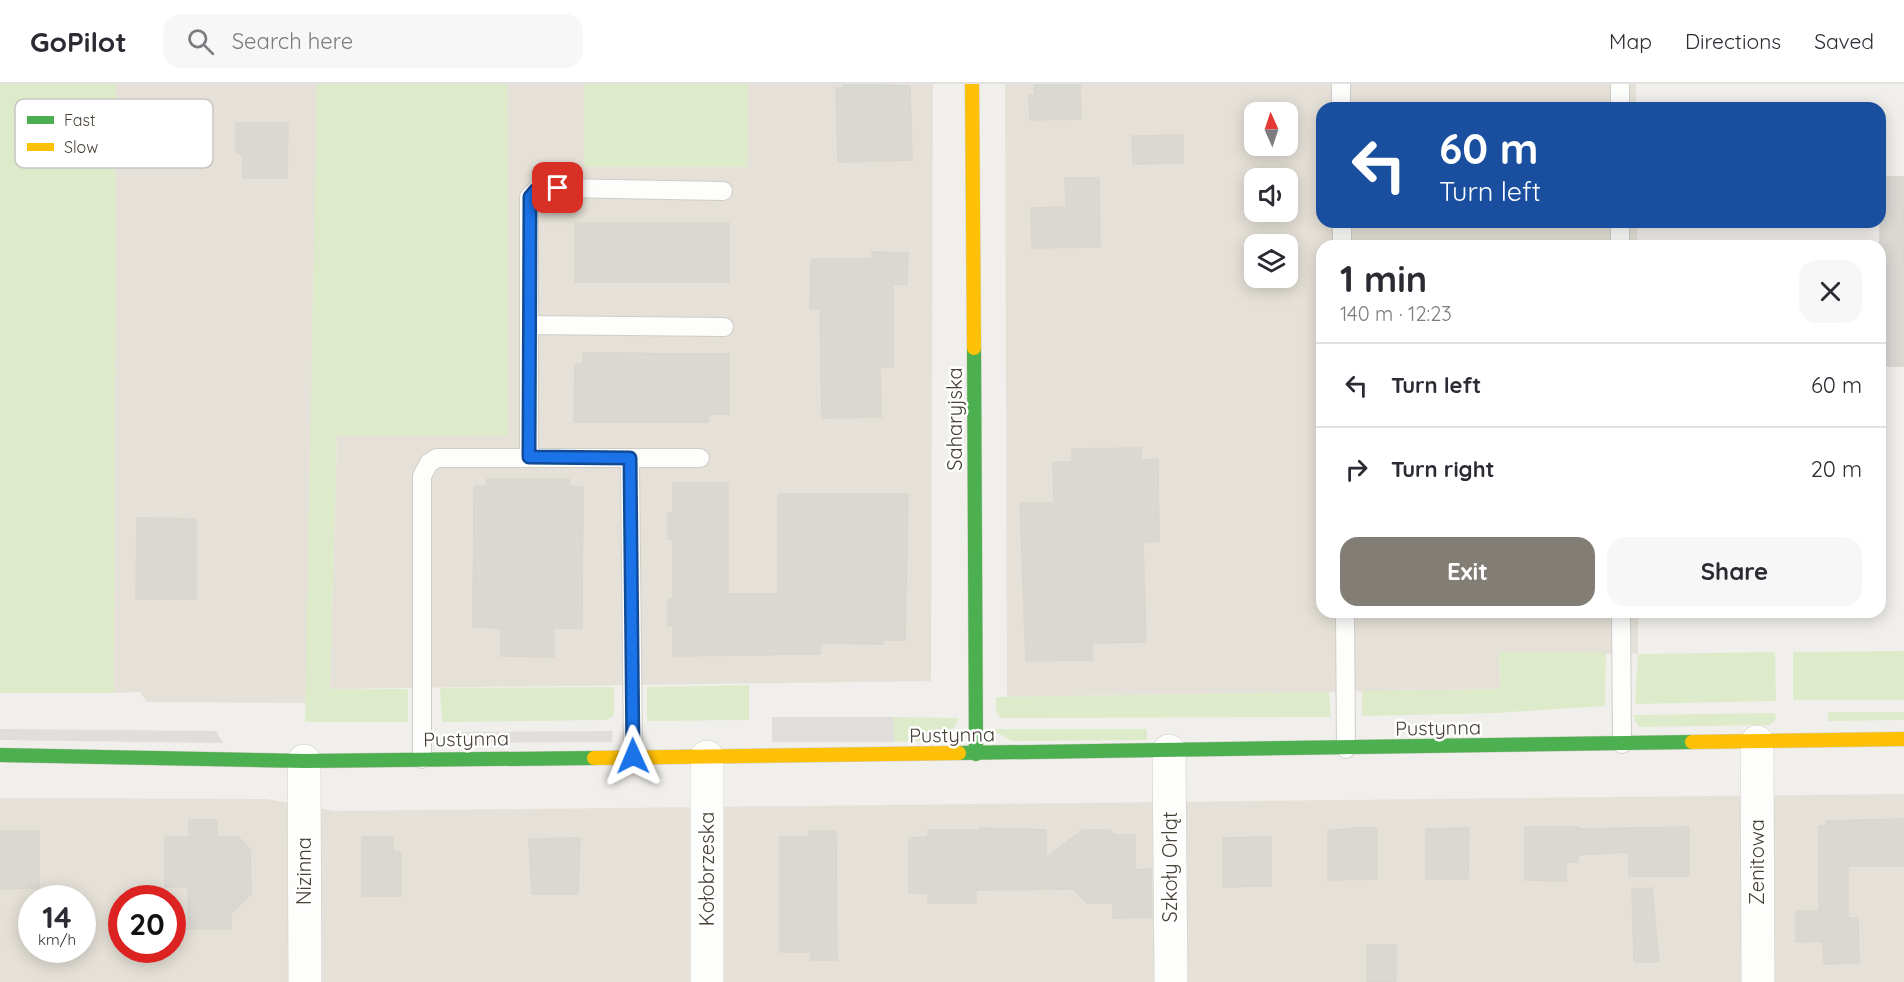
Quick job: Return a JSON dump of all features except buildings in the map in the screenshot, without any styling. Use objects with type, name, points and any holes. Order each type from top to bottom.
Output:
[{"type":"street","name":"Saharyjska","points":[[972,84],[976,754]]},
{"type":"street","name":"Pustynna","points":[[0,755],[304,761],[1169,752],[1904,739]]},
{"type":"street","name":"Zenitowa","points":[[1757,742],[1758,982]]},
{"type":"street","name":"Szkoły Orląt","points":[[1169,752],[1171,982]]},
{"type":"street","name":"Kołobrzeska","points":[[707,757],[707,982]]},
{"type":"street","name":"Nizinna","points":[[304,761],[305,982]]},
{"type":"lane","points":[[1341,84],[1341,102]]},
{"type":"lane","points":[[1620,84],[1620,102]]},
{"type":"lane","points":[[529,457],[530,197],[536,190],[723,191]]},
{"type":"lane","points":[[529,325],[724,327]]},
{"type":"lane","points":[[422,759],[422,476],[429,463],[437,458],[700,458]]},
{"type":"lane","points":[[630,458],[633,756]]},
{"type":"lane","points":[[1345,618],[1346,749]]},
{"type":"lane","points":[[1621,618],[1622,744]]},
{"type":"shaded area","points":[[116,84],[317,84],[307,703],[147,702],[140,692],[114,693],[116,168],[213,168],[213,99],[116,99]]},
{"type":"shaded area","points":[[507,84],[584,84],[585,167],[747,167],[748,84],[933,84],[931,681],[330,689],[337,436],[508,434]]},
{"type":"shaded area","points":[[1005,84],[1636,84],[1636,102],[1316,102],[1316,228],[1637,228],[1637,240],[1316,240],[1316,618],[1638,618],[1638,654],[1499,652],[1500,689],[1007,697]]},
{"type":"shaded area","points":[[772,717],[894,717],[894,742],[772,742]]},
{"type":"shaded area","points":[[0,729],[216,731],[223,743],[0,740]]},
{"type":"shaded area","points":[[613,731],[612,742],[444,743],[456,732]]},
{"type":"shaded area","points":[[1904,794],[1904,982],[0,982],[0,798],[266,799],[336,811]]},
{"type":"green space","points":[[0,84],[116,84],[116,99],[15,99],[15,168],[116,168],[114,693],[0,693]]},
{"type":"green space","points":[[317,84],[507,84],[508,435],[337,436],[330,689],[408,689],[408,722],[305,722]]},
{"type":"green space","points":[[584,84],[748,84],[747,167],[584,167]]},
{"type":"green space","points":[[1904,651],[1904,700],[1793,700],[1793,652]]},
{"type":"green space","points":[[1499,652],[1606,653],[1605,706],[1497,713],[1362,716],[1362,691],[1500,689]]},
{"type":"green space","points":[[1775,652],[1776,701],[1635,704],[1638,654]]},
{"type":"green space","points":[[749,685],[749,720],[647,721],[647,687]]},
{"type":"green space","points":[[614,687],[614,715],[607,720],[442,722],[440,688]]},
{"type":"green space","points":[[1329,692],[1331,717],[1001,718],[996,712],[996,697]]},
{"type":"green space","points":[[1828,712],[1904,712],[1904,720],[1828,721]]},
{"type":"green space","points":[[1775,713],[1776,719],[1770,725],[1640,727],[1634,715]]},
{"type":"green space","points":[[894,717],[959,718],[955,727],[941,737],[923,741],[894,742]]},
{"type":"green space","points":[[991,729],[1147,729],[1147,740],[1011,741]]},
{"type":"traffic: fast","points":[[974,348],[976,754]]},
{"type":"traffic: fast","points":[[959,753],[1692,742]]},
{"type":"traffic: fast","points":[[0,755],[304,761],[594,758]]},
{"type":"traffic: slow","points":[[972,84],[974,348]]},
{"type":"traffic: slow","points":[[1692,742],[1904,739]]},
{"type":"traffic: slow","points":[[594,758],[959,753]]},
{"type":"route","points":[[558,188],[536,190],[530,197],[529,457],[630,458],[633,756]]}]
